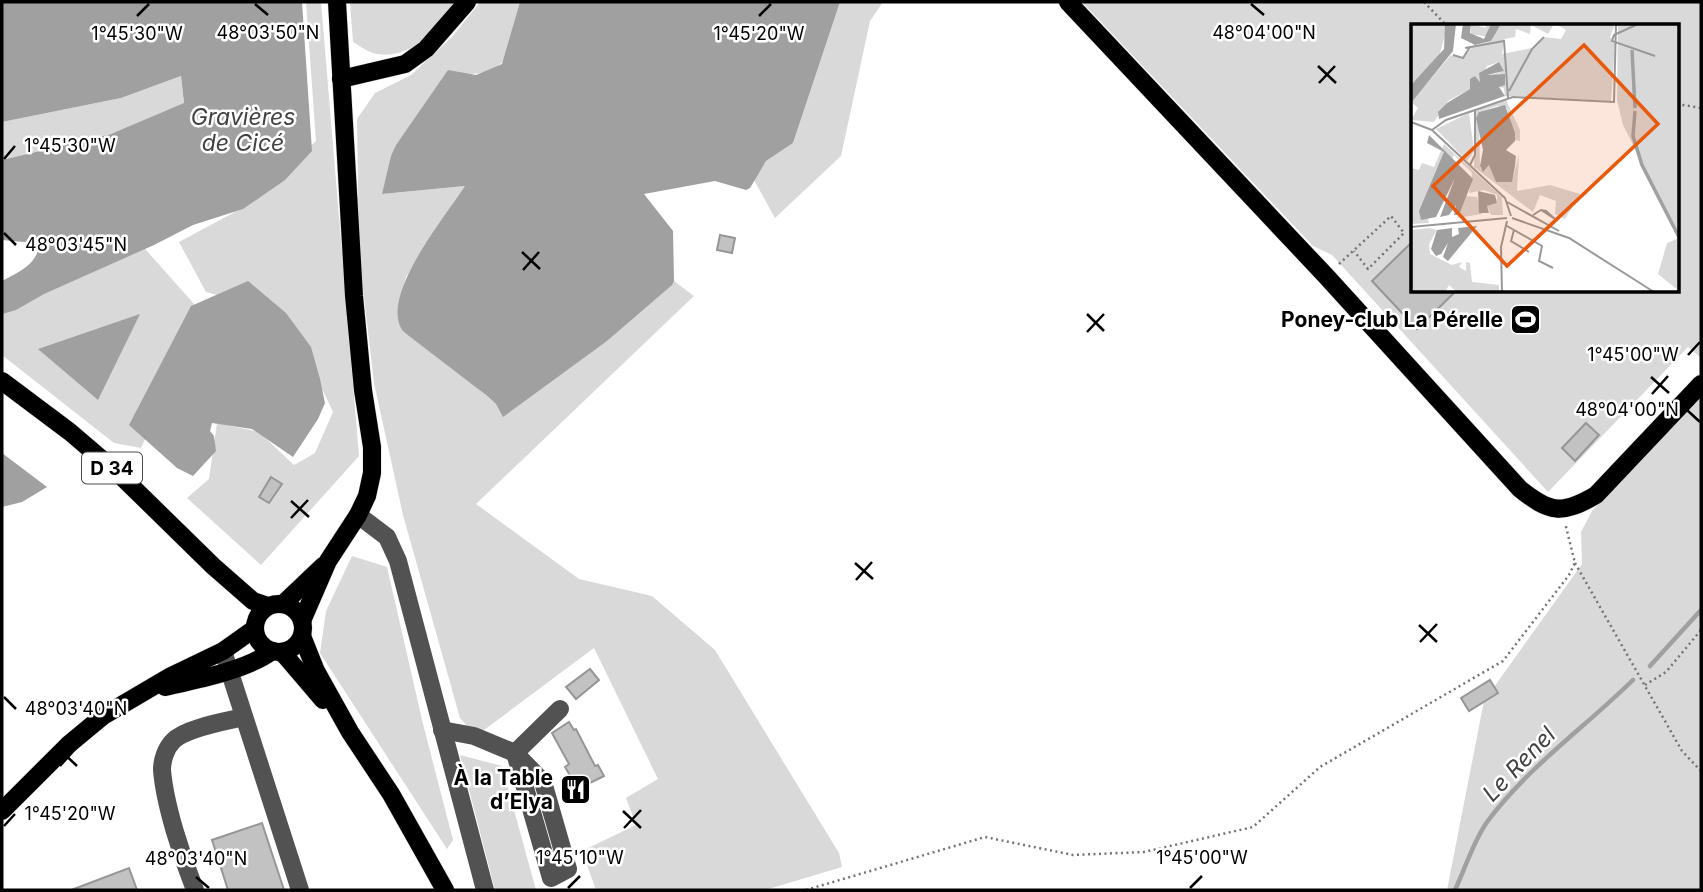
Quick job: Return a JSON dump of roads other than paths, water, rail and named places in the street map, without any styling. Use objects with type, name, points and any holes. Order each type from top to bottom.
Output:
[{"type":"main road","points":[[141,692],[229,670],[294,647],[328,561],[367,496],[372,474],[372,447],[363,390],[354,296],[337,2]]},
{"type":"main road","points":[[341,79],[405,64],[426,49],[467,2]]},
{"type":"main road","points":[[1068,2],[1326,276],[1520,489],[1537,503],[1560,510],[1576,507],[1596,495],[1701,384]]},
{"type":"main road","name":"D 34","points":[[2,381],[118,472],[213,566],[253,601],[276,605]]},
{"type":"main road","points":[[2,811],[103,716],[141,692],[223,651],[255,625],[262,610],[276,605],[328,561]]},
{"type":"main road","name":"D 34","points":[[213,566],[255,625]]},
{"type":"main road","points":[[276,605],[295,610],[316,671],[350,733],[391,794],[445,890]]},
{"type":"main road","points":[[255,625],[260,643],[277,652],[350,733]]},
{"type":"street","points":[[358,515],[387,537],[398,561],[485,890]]},
{"type":"street","points":[[223,651],[300,890]]},
{"type":"street","points":[[515,753],[560,709]]},
{"type":"street","points":[[195,890],[182,856],[162,768],[166,752],[175,739],[195,730],[244,717]]},
{"type":"street","points":[[442,730],[474,736],[515,753],[542,782],[568,869],[551,878],[515,753]]},
{"type":"water","name":"Gravières de Cicé","points":[[2,2],[302,2],[312,151],[285,180],[243,209],[193,225],[44,294],[16,310],[2,314],[2,281],[30,264],[39,247],[35,243],[2,240],[2,160],[111,134],[184,103],[181,76],[121,98],[2,122]]},
{"type":"water","points":[[520,2],[840,2],[793,143],[766,161],[750,188],[746,190],[715,181],[644,194],[673,231],[672,285],[607,341],[503,417],[496,404],[486,395],[404,332],[398,313],[400,295],[408,275],[431,235],[465,186],[382,194],[396,145],[448,70],[476,75],[502,64]]},
{"type":"water","points":[[248,281],[286,313],[311,347],[325,403],[318,419],[293,457],[252,429],[212,423],[210,431],[214,436],[216,451],[193,476],[177,468],[129,425],[191,306]]},
{"type":"water","points":[[140,314],[98,400],[38,349]]},
{"type":"water","points":[[2,453],[47,487],[22,502],[2,507]]},
{"type":"waterway","name":"Le Renel","points":[[1650,666],[1701,610]]},
{"type":"waterway","name":"Le Renel","points":[[1455,890],[1482,830],[1503,802],[1538,766],[1633,680]]},
{"type":"place","name":"Poney-club La Pérelle","points":[[1526,319]]},
{"type":"place","name":"À la Table d’Elya","points":[[576,789]]}]
